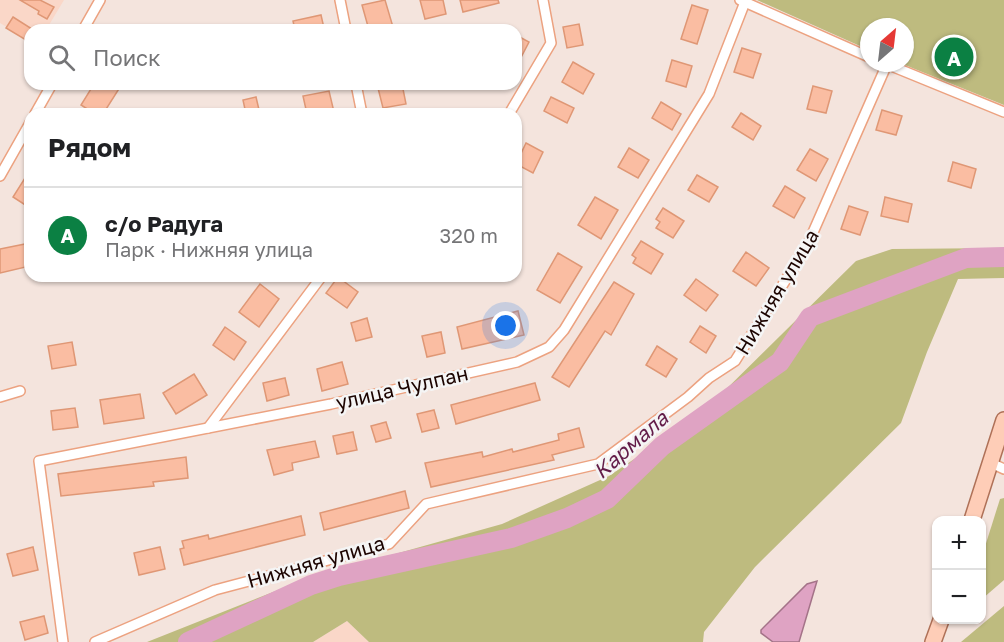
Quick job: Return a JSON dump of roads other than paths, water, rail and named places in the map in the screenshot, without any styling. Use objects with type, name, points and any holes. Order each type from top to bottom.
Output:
[{"type":"main road","points":[[974,516],[997,466],[1004,420]]},
{"type":"main road","points":[[933,642],[940,624]]},
{"type":"street","points":[[86,24],[100,0]]},
{"type":"street","points":[[340,0],[345,24]]},
{"type":"street","points":[[513,108],[552,43],[543,0]]},
{"type":"street","points":[[742,1],[860,53]]},
{"type":"street","name":"улица Чулпан","points":[[63,642],[39,461],[207,429],[517,362],[549,347],[564,330],[709,94],[742,1]]},
{"type":"street","name":"Нижняя улица","points":[[96,642],[215,590],[389,544],[426,504],[598,464],[688,397],[709,378],[735,361],[807,246],[882,72]]},
{"type":"street","points":[[905,72],[1004,112]]},
{"type":"street","points":[[38,108],[49,90]]},
{"type":"street","points":[[357,90],[361,108]]},
{"type":"street","points":[[0,176],[24,134]]},
{"type":"street","points":[[207,429],[317,282]]},
{"type":"street","points":[[0,397],[20,391]]},
{"type":"waterway","name":"Кармала","points":[[188,642],[311,585],[339,576],[511,538],[567,518],[607,499],[662,446],[780,362],[810,317],[966,258],[1004,257]]},
{"type":"place","name":"с/о Радуга","points":[[954,57]]}]
